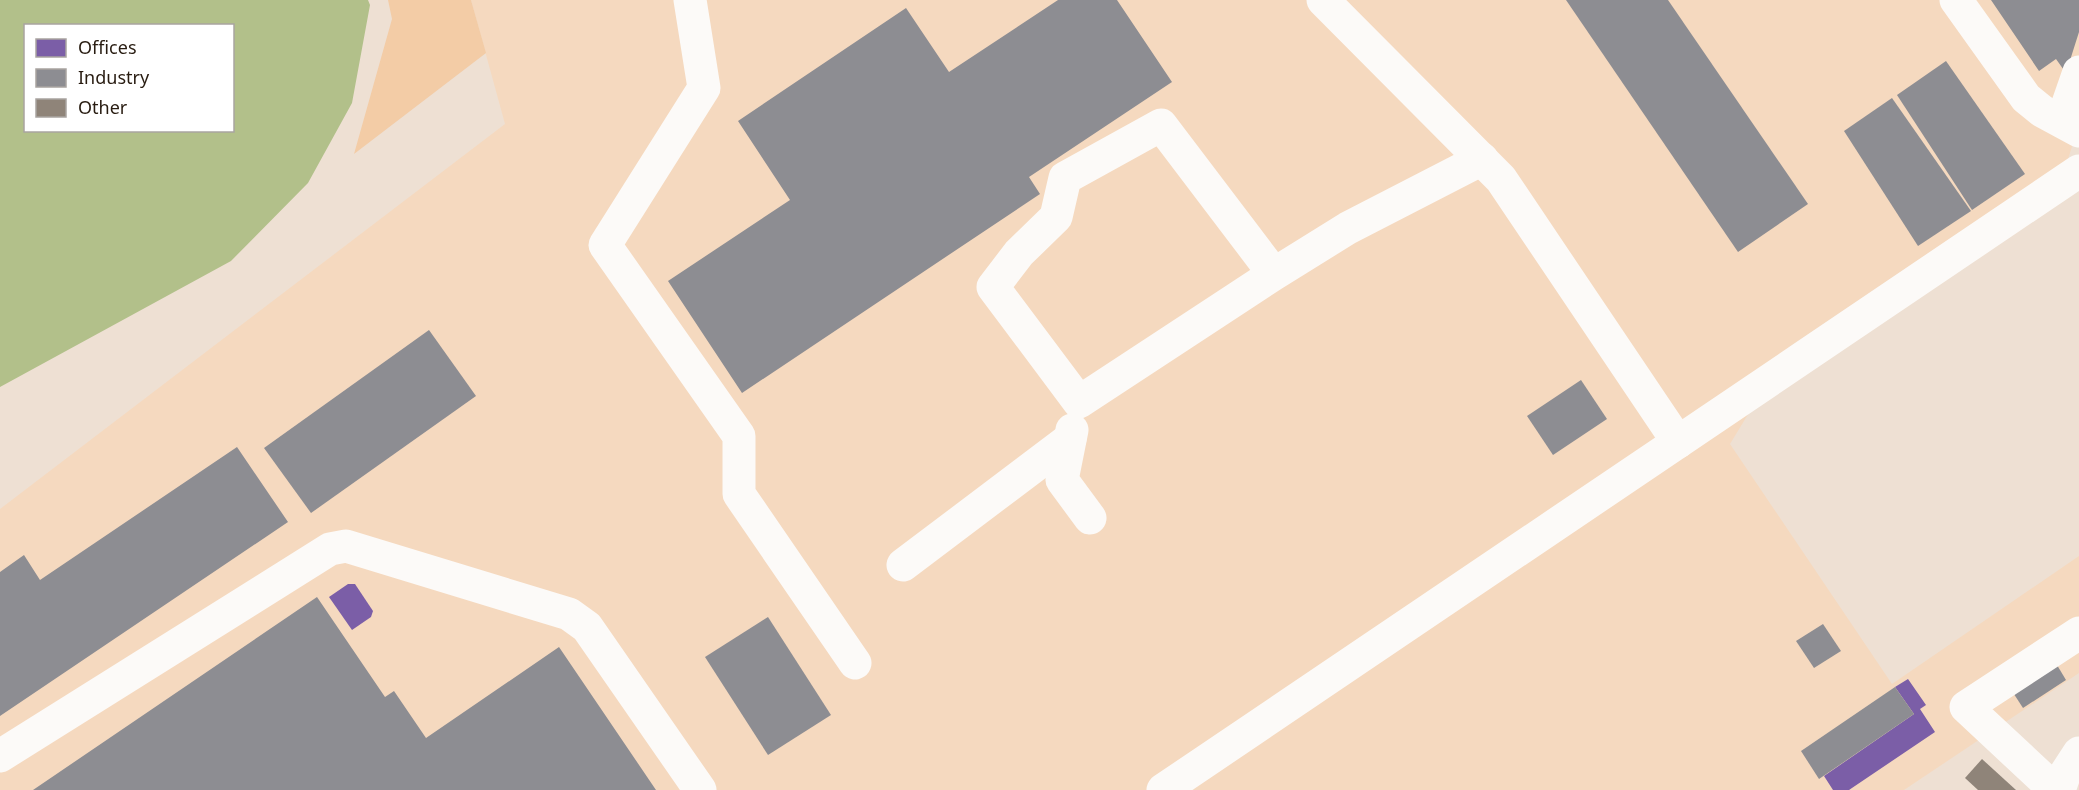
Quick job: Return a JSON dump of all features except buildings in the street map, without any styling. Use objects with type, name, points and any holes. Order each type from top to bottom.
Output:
[{"type":"street","points":[[690,0],[704,88],[604,245],[739,436],[739,494],[855,663]]},
{"type":"street","points":[[1323,0],[1501,179],[1678,442]]},
{"type":"street","points":[[1956,0],[2026,98],[2071,126],[2079,72]]},
{"type":"street","points":[[1078,402],[993,287],[1019,253],[1056,217],[1065,178],[1161,125],[1274,274]]},
{"type":"street","points":[[1090,518],[1062,480],[1078,402],[1348,228],[1482,159]]},
{"type":"street","points":[[1163,790],[2079,171]]},
{"type":"street","points":[[903,565],[1070,440]]},
{"type":"street","points":[[0,756],[330,549],[346,546],[569,614],[587,627],[700,790]]},
{"type":"street","points":[[2079,633],[1966,707],[2057,790],[2079,753]]},
{"type":"shaded area","points":[[0,0],[368,0],[370,5],[352,103],[308,183],[231,261],[0,387]]},
{"type":"shaded area","points":[[388,0],[471,0],[486,53],[354,154],[392,19]]},
{"type":"shaded area","points":[[471,0],[2079,0],[2079,125],[2068,159],[1789,347],[1730,444],[1892,684],[2079,556],[2079,673],[1904,790],[0,790],[0,509],[505,124]]}]
